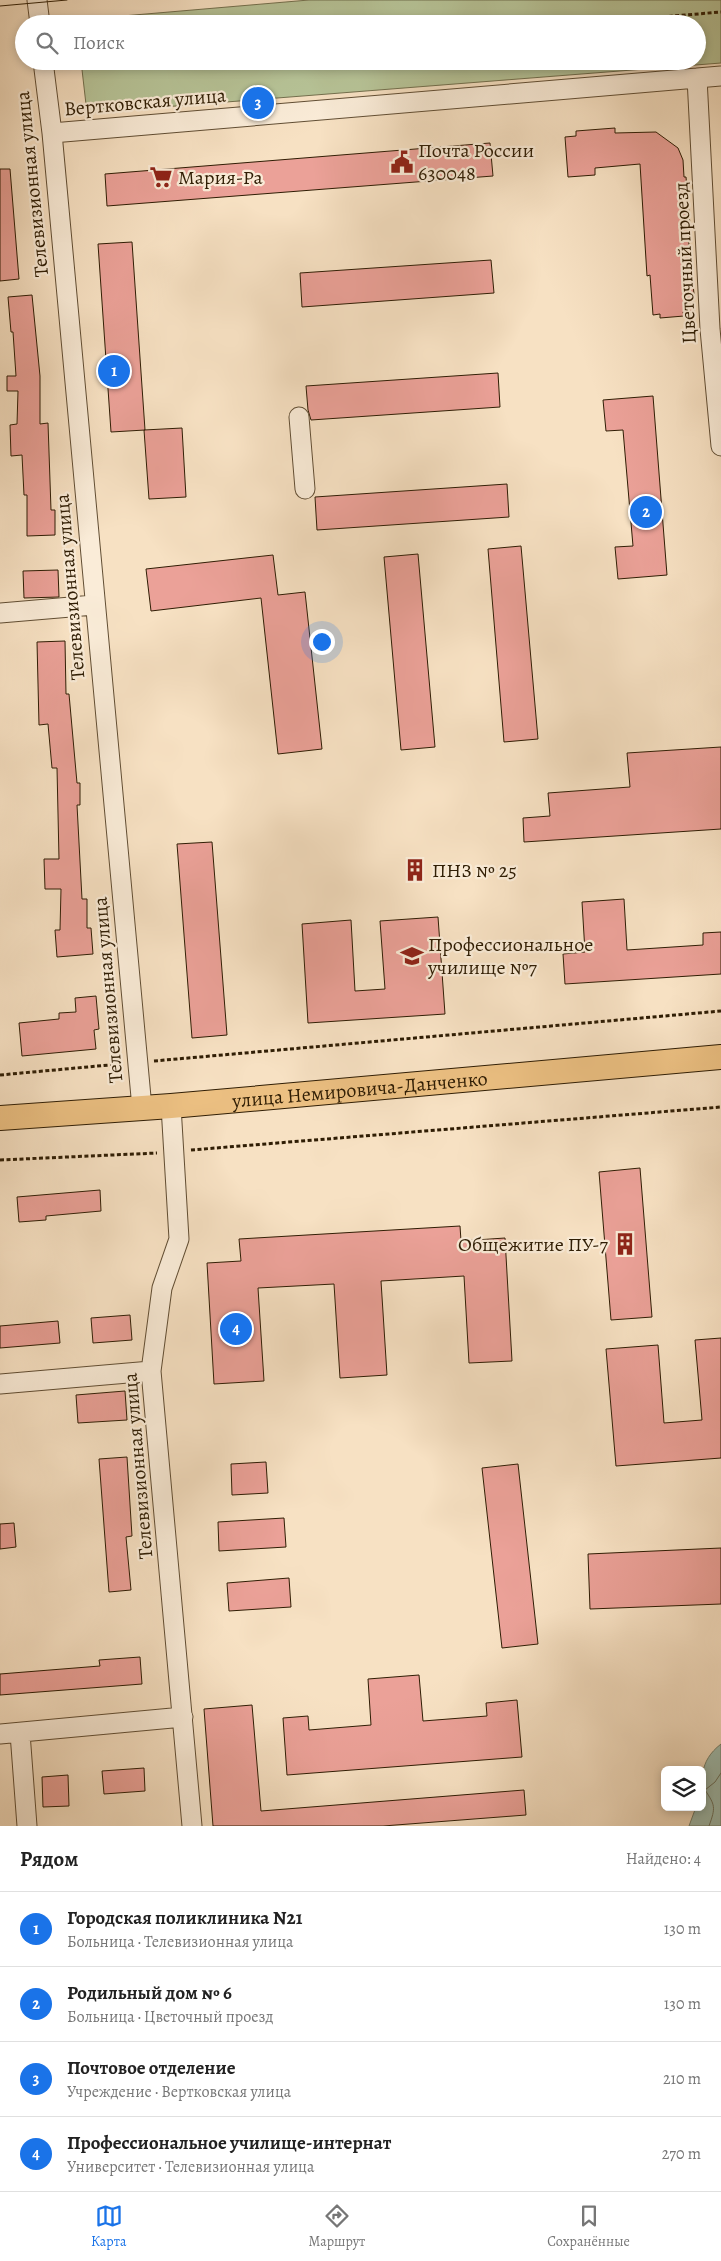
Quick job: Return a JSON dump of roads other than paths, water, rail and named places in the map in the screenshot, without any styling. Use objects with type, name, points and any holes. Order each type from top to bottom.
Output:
[{"type":"main road","name":"улица Немировича-Данченко","points":[[0,1118],[171,1106],[721,1057]]},
{"type":"street","points":[[37,0],[39,15]]},
{"type":"street","name":"Телевизионная улица","points":[[44,70],[52,133],[94,605],[142,1108]]},
{"type":"street","name":"Вертковская улица","points":[[52,133],[721,76]]},
{"type":"street","name":"Цветочный проезд","points":[[697,78],[710,329],[721,446]]},
{"type":"street","points":[[299,416],[305,489]]},
{"type":"street","points":[[0,613],[94,605]]},
{"type":"street","name":"Телевизионная улица","points":[[171,1106],[172,1152],[179,1239],[162,1288],[150,1371],[192,1826]]},
{"type":"street","points":[[0,1384],[150,1371]]},
{"type":"street","points":[[0,1734],[183,1717]]},
{"type":"street","points":[[20,1733],[27,1826]]},
{"type":"water","points":[[721,1744],[721,1826],[689,1826],[695,1811],[706,1811],[705,1766]]},
{"type":"tram line","points":[[0,6],[67,0]]},
{"type":"place","name":"Почтовое отделение","points":[[258,103]]},
{"type":"place","name":"Почта России 630048","points":[[402,162]]},
{"type":"place","name":"Мария-Ра","points":[[161,177]]},
{"type":"place","name":"Городская поликлиника N21","points":[[114,371]]},
{"type":"place","name":"Родильный дом № 6","points":[[646,512]]},
{"type":"place","name":"ПНЗ № 25","points":[[415,870]]},
{"type":"place","name":"Профессиональное училище №7","points":[[412,956]]},
{"type":"place","name":"Общежитие ПУ-7","points":[[625,1244]]},
{"type":"place","name":"Профессиональное училище-интернат","points":[[236,1329]]}]
